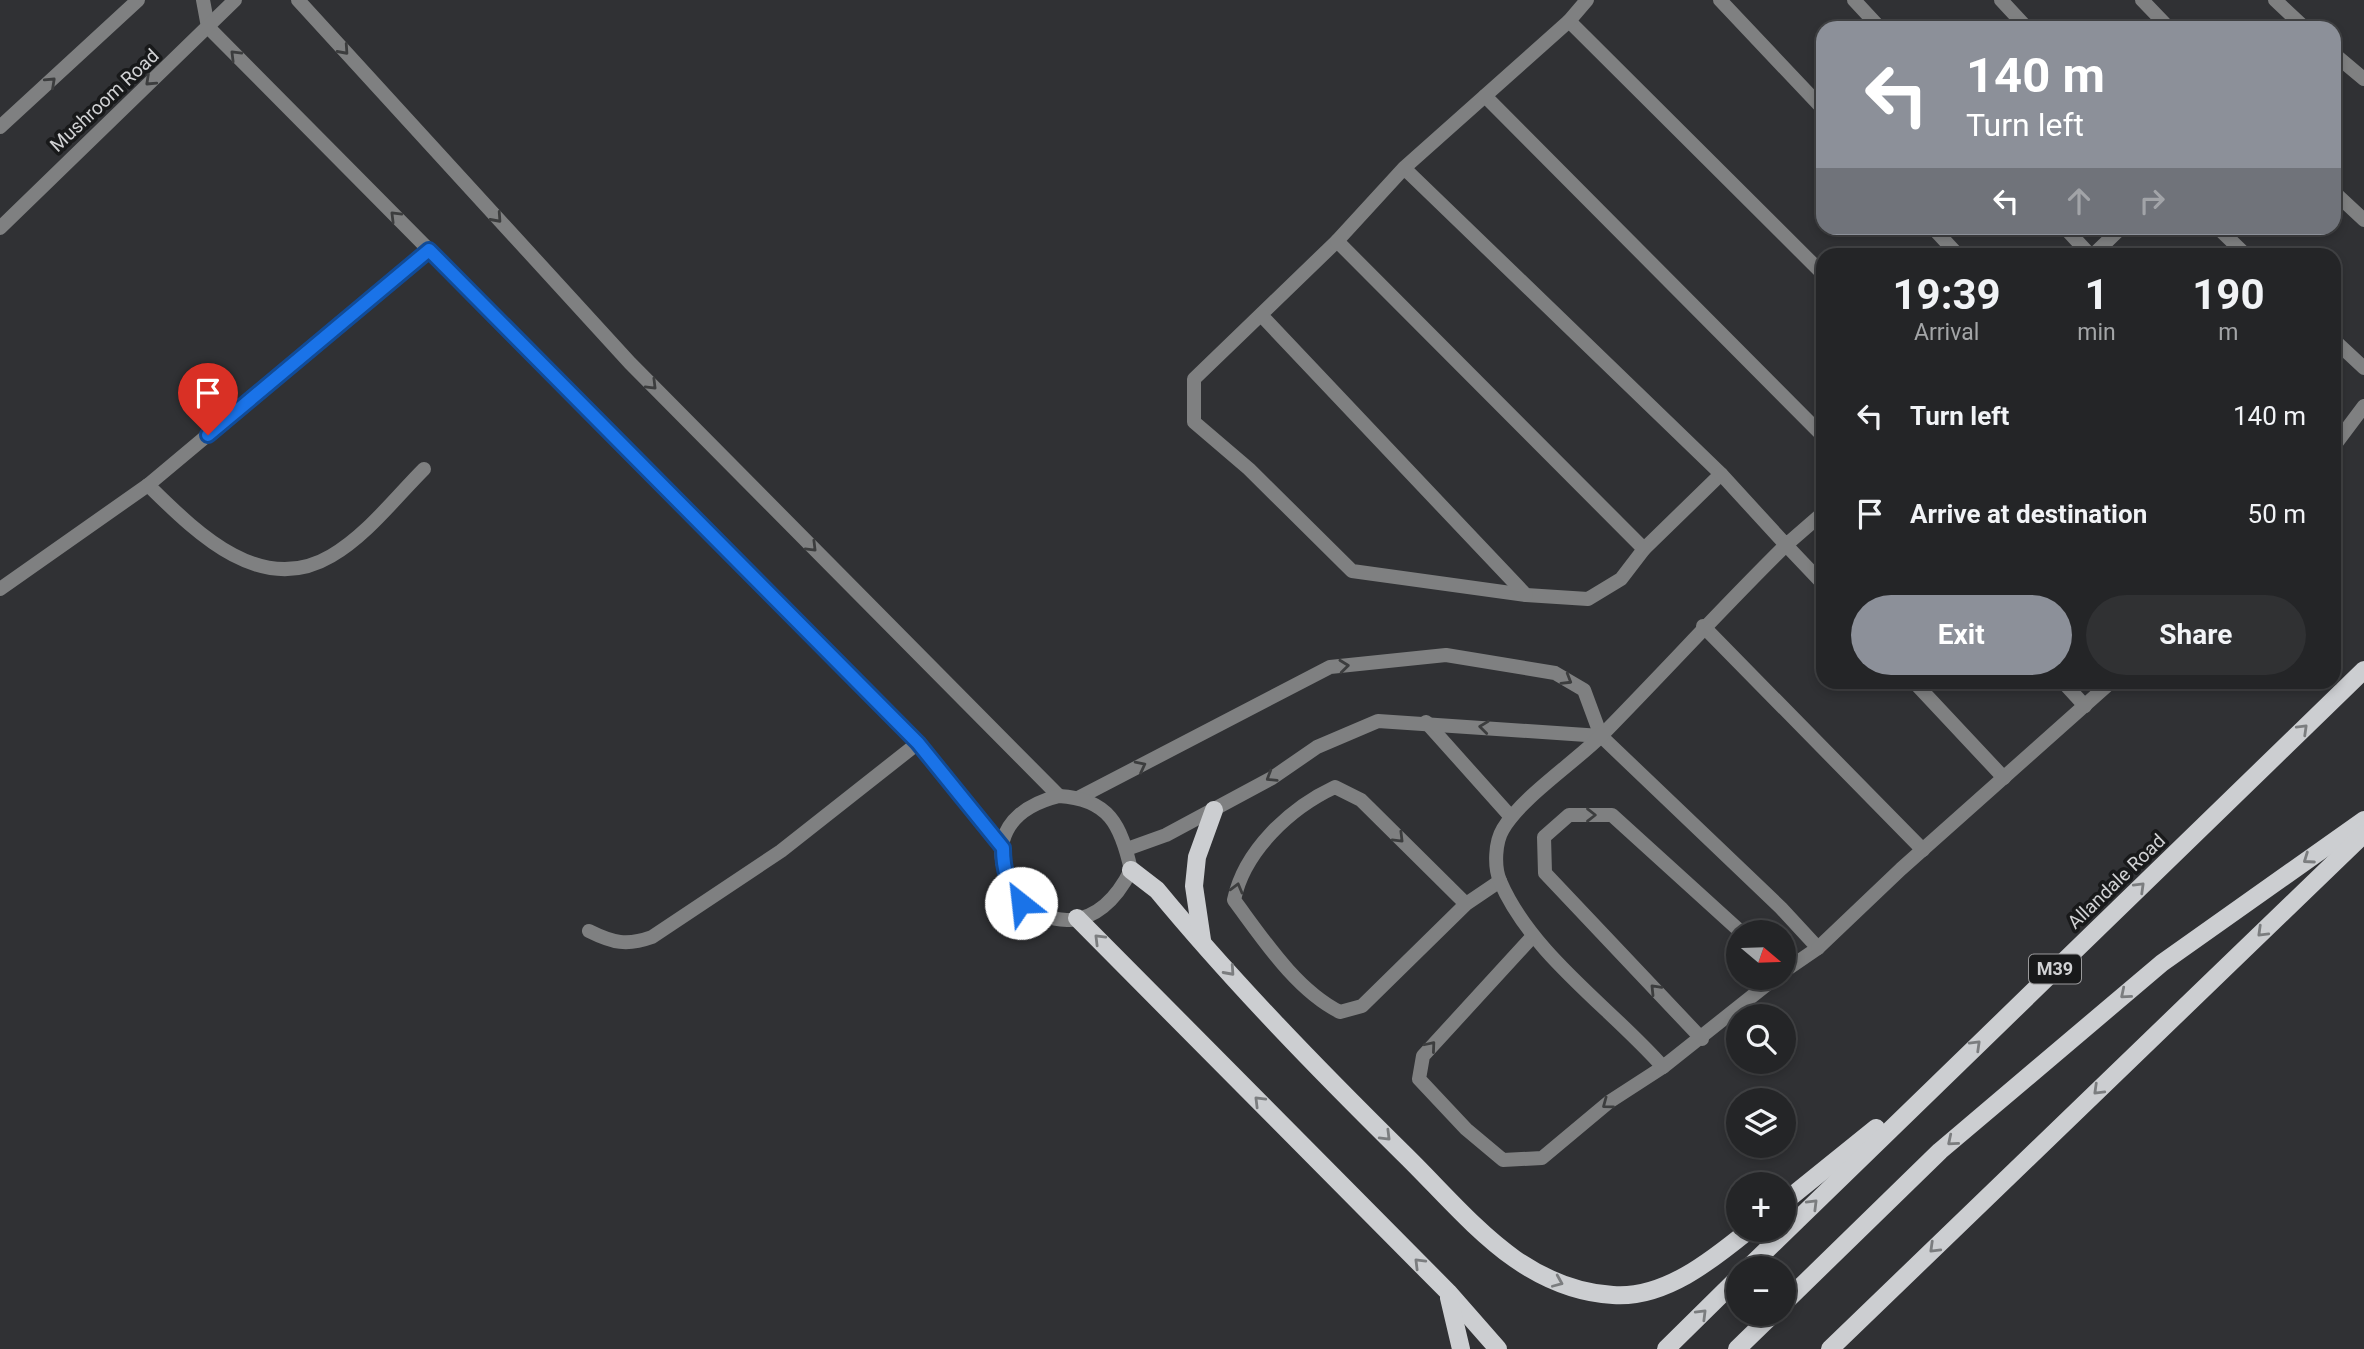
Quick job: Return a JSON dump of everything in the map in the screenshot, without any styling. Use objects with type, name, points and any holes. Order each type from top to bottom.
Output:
[{"type":"main road","name":"Allandale Road","points":[[1760,1256],[2364,670]]},
{"type":"main road","points":[[1202,940],[1194,886],[1197,857],[1214,810]]},
{"type":"main road","points":[[1796,1291],[1940,1151],[2161,963],[2364,820]]},
{"type":"main road","points":[[1830,1349],[2364,834]]},
{"type":"main road","points":[[1131,870],[1157,890],[1324,1075],[1462,1211],[1514,1258],[1558,1284],[1615,1296],[1662,1287],[1714,1258],[1734,1242]]},
{"type":"main road","points":[[1077,918],[1448,1292],[1498,1349]]},
{"type":"main road","points":[[1796,1193],[1951,1069]]},
{"type":"main road","points":[[1665,1349],[1726,1290]]},
{"type":"main road","points":[[1448,1292],[1461,1349]]},
{"type":"main road","points":[[1737,1349],[1761,1326]]},
{"type":"street","points":[[0,127],[138,0]]},
{"type":"street","points":[[204,0],[208,27],[918,743],[1003,848]]},
{"type":"street","name":"Mushroom Road","points":[[0,228],[235,0]]},
{"type":"street","points":[[298,0],[630,363],[1059,796]]},
{"type":"street","points":[[1587,0],[1569,22],[1404,168],[1338,241],[1194,379],[1194,422],[1248,469],[1352,571],[1526,595],[1588,599],[1621,579],[1644,550],[1721,474]]},
{"type":"street","points":[[1720,0],[1816,102]]},
{"type":"street","points":[[1854,0],[1874,21]]},
{"type":"street","points":[[2001,0],[2020,21]]},
{"type":"street","points":[[2142,0],[2162,21]]},
{"type":"street","points":[[2275,0],[2298,21]]},
{"type":"street","points":[[1569,22],[1816,267]]},
{"type":"street","points":[[2341,60],[2364,79]]},
{"type":"street","points":[[1485,96],[1816,429]]},
{"type":"street","points":[[1404,168],[1721,474],[1816,577]]},
{"type":"street","points":[[2341,199],[2364,220]]},
{"type":"street","points":[[1940,235],[1952,248]]},
{"type":"street","points":[[2072,235],[2084,248]]},
{"type":"street","points":[[2100,248],[2114,235]]},
{"type":"street","points":[[2225,235],[2239,248]]},
{"type":"street","points":[[1338,241],[1644,550]]},
{"type":"street","points":[[0,589],[148,485],[429,250]]},
{"type":"street","points":[[1262,316],[1526,595]]},
{"type":"street","points":[[2341,347],[2364,368]]},
{"type":"street","points":[[2341,437],[2364,406]]},
{"type":"street","points":[[148,485],[188,524],[231,555],[256,566],[290,570],[329,557],[352,541],[424,469]]},
{"type":"street","points":[[1663,1066],[1533,936],[1500,881],[1496,866],[1499,840],[1511,817],[1601,736],[1703,626],[1816,519]]},
{"type":"street","points":[[1703,626],[1923,850]]},
{"type":"street","points":[[1080,797],[1330,667],[1446,655],[1555,673],[1584,690],[1601,736],[1781,908],[1818,948]]},
{"type":"street","points":[[1921,689],[2004,778]]},
{"type":"street","points":[[2069,689],[2085,706]]},
{"type":"street","points":[[1796,962],[1818,948],[2103,689]]},
{"type":"street","points":[[1126,849],[1166,835],[1272,778],[1317,747],[1378,720],[1601,736]]},
{"type":"street","points":[[1426,722],[1511,817]]},
{"type":"street","points":[[589,931],[613,943],[632,944],[652,937],[781,851],[918,743]]},
{"type":"street","points":[[1466,904],[1361,800],[1335,787],[1306,801],[1271,834],[1238,879],[1234,900],[1261,936],[1324,1003],[1340,1012],[1362,1006],[1466,904],[1500,881]]},
{"type":"street","points":[[1059,796],[1080,797],[1099,806],[1114,820],[1131,870],[1111,898],[1096,911],[1077,918],[1058,919],[1038,914],[1021,903],[1009,887],[1003,868],[1003,848],[1009,829],[1021,813],[1039,801],[1059,796]]},
{"type":"street","points":[[1702,1039],[1545,873],[1544,837],[1569,815],[1612,815],[1728,920]]},
{"type":"street","points":[[1533,936],[1423,1056],[1419,1079],[1466,1129],[1503,1160],[1542,1158],[1608,1102],[1702,1039],[1761,990]]},
{"type":"route","points":[[208,435],[429,250],[918,743],[1003,848],[1003,868],[1009,887],[1021,903]]}]
